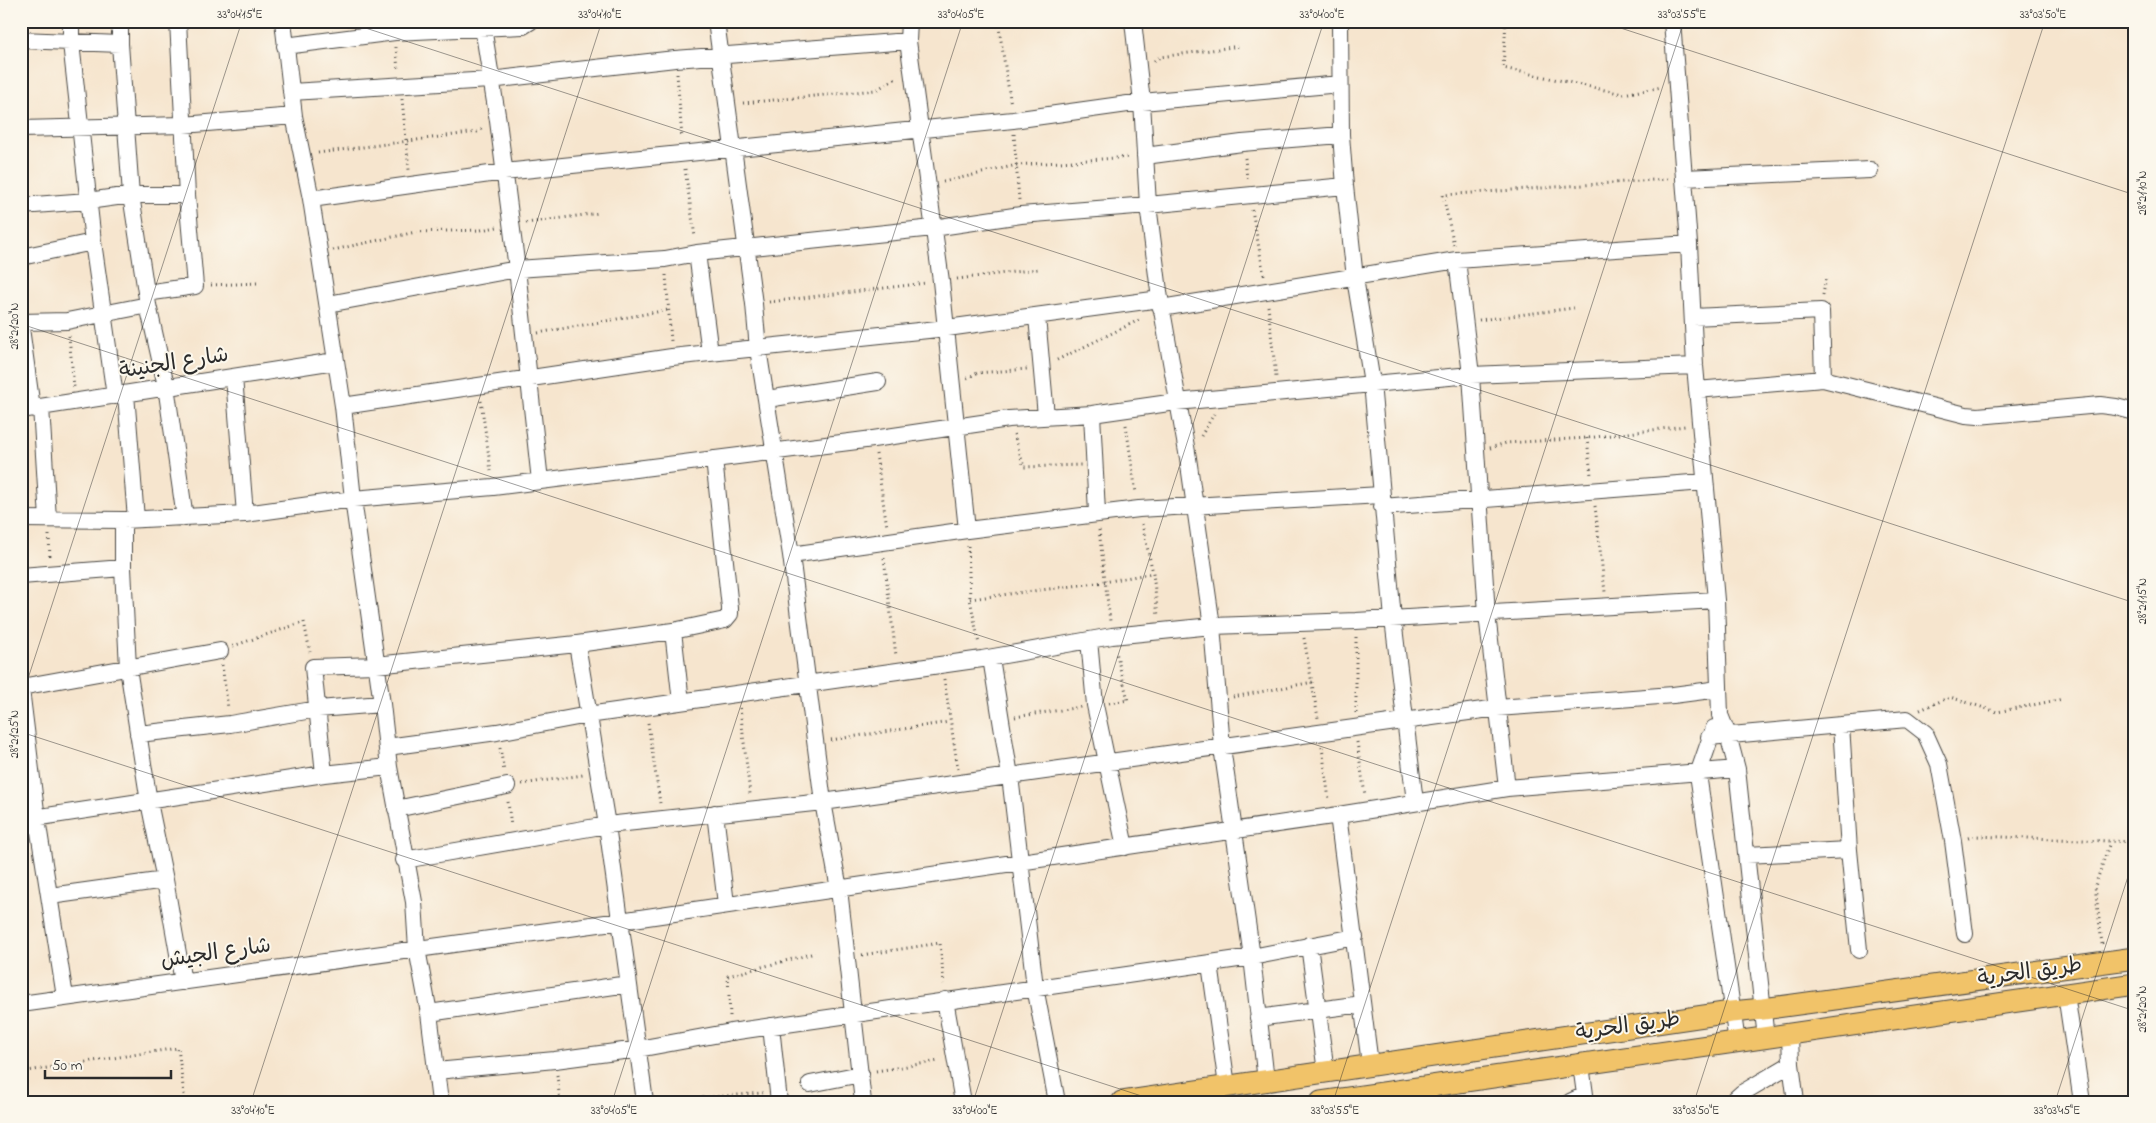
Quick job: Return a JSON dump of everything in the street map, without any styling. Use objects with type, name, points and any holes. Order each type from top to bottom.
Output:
[{"type":"main road","name":"طريق الحرية","points":[[1122,1102],[1731,1012],[2135,958]]},
{"type":"main road","name":"طريق الحرية","points":[[1325,1101],[1766,1039],[2135,984]]},
{"type":"street","points":[[71,21],[71,43],[80,129],[103,314],[121,395],[130,519],[123,568],[128,668],[148,802],[165,880],[183,982]]},
{"type":"street","points":[[120,21],[131,195],[147,299],[166,386],[185,518]]},
{"type":"street","points":[[21,322],[67,321],[103,314],[147,299],[195,286],[187,195],[178,21]]},
{"type":"street","points":[[283,21],[294,116],[311,199],[343,406],[353,499],[389,767],[404,860],[414,902],[417,949],[429,1013],[440,1102]]},
{"type":"street","points":[[285,46],[395,32],[436,31],[482,24],[525,26],[531,21]]},
{"type":"street","points":[[716,21],[754,304],[758,349],[790,555],[824,802],[839,888],[863,1102]]},
{"type":"street","points":[[909,21],[908,41],[954,386],[967,530]]},
{"type":"street","points":[[1133,21],[1142,102],[1148,205],[1161,304],[1176,402],[1188,458],[1212,626],[1222,747],[1252,957],[1266,1081]]},
{"type":"street","points":[[1340,21],[1341,135],[1345,186],[1356,278],[1372,383],[1393,619],[1415,802]]},
{"type":"street","points":[[1672,21],[1689,244],[1694,366],[1716,600],[1720,715],[1728,735],[1736,769],[1766,1039]]},
{"type":"street","points":[[482,24],[498,121],[517,269],[540,481]]},
{"type":"street","points":[[21,40],[120,44]]},
{"type":"street","points":[[291,92],[490,80],[675,59],[908,41]]},
{"type":"street","points":[[311,199],[504,172],[1013,120],[1142,102],[1340,84]]},
{"type":"street","points":[[21,129],[183,125],[294,116]]},
{"type":"street","points":[[1145,156],[1242,143],[1341,135]]},
{"type":"street","points":[[1684,178],[1870,170]]},
{"type":"street","points":[[328,304],[517,269],[665,259],[745,247],[933,228],[1021,215],[1345,186]]},
{"type":"street","points":[[21,206],[88,201],[131,195],[187,195]]},
{"type":"street","points":[[21,258],[94,242]]},
{"type":"street","points":[[343,406],[672,356],[758,349],[1161,304],[1356,278],[1457,260],[1689,244]]},
{"type":"street","points":[[698,253],[710,353]]},
{"type":"street","points":[[1457,260],[1472,374],[1487,614],[1507,788]]},
{"type":"street","points":[[1693,317],[1821,311],[1823,379]]},
{"type":"street","points":[[1036,317],[1046,416]]},
{"type":"street","points":[[21,328],[48,519]]},
{"type":"street","name":"شارع الجنينة","points":[[32,408],[335,361]]},
{"type":"street","points":[[21,519],[185,518],[245,514],[353,499],[493,487],[774,450],[874,439],[1009,419],[1092,414],[1224,397],[1472,374],[1694,366]]},
{"type":"street","points":[[234,377],[245,514]]},
{"type":"street","points":[[1697,390],[1823,379],[1966,415],[1978,416],[2100,405],[2116,406],[2135,412]]},
{"type":"street","points":[[767,399],[878,382]]},
{"type":"street","points":[[1092,414],[1097,513]]},
{"type":"street","points":[[324,774],[313,667],[376,665],[577,644],[672,631],[722,622],[728,618],[730,612],[714,458]]},
{"type":"street","points":[[790,555],[1139,508],[1194,505],[1480,499],[1704,482]]},
{"type":"street","points":[[21,576],[50,572],[123,568]]},
{"type":"street","points":[[387,747],[497,732],[588,715],[942,665],[1112,636],[1212,626],[1356,621],[1607,608],[1716,600]]},
{"type":"street","points":[[672,631],[681,702]]},
{"type":"street","points":[[1089,640],[1095,705],[1125,847]]},
{"type":"street","points":[[577,644],[607,825],[645,1102]]},
{"type":"street","points":[[66,997],[50,896],[29,820],[21,688],[220,651]]},
{"type":"street","points":[[986,658],[1000,719],[1010,776],[1035,987],[1057,1102]]},
{"type":"street","points":[[404,860],[607,825],[824,802],[1498,708],[1673,695],[1719,689]]},
{"type":"street","points":[[138,734],[230,724],[318,709],[382,704]]},
{"type":"street","points":[[1720,715],[1709,737],[1698,774],[1731,1012],[1737,1042]]},
{"type":"street","points":[[1709,737],[1907,719],[1925,734],[1939,764],[1953,842],[1965,934]]},
{"type":"street","points":[[1841,724],[1859,950]]},
{"type":"street","points":[[29,820],[324,774],[389,767]]},
{"type":"street","name":"شارع الجيش","points":[[21,1004],[620,921],[1335,816],[1507,788],[1698,774],[1736,769]]},
{"type":"street","points":[[396,809],[506,786]]},
{"type":"street","points":[[715,813],[726,904]]},
{"type":"street","points":[[1335,816],[1355,937],[1370,1064]]},
{"type":"street","points":[[1746,856],[1850,850]]},
{"type":"street","points":[[50,896],[165,880]]},
{"type":"street","points":[[436,1071],[555,1060],[638,1049],[731,1032],[945,1000],[1210,964],[1355,937]]},
{"type":"street","points":[[1309,945],[1326,1072]]},
{"type":"street","points":[[1210,964],[1227,1086]]},
{"type":"street","points":[[429,1013],[628,984]]},
{"type":"street","points":[[2066,994],[2082,1102]]},
{"type":"street","points":[[945,1000],[963,1102]]},
{"type":"street","points":[[1258,1018],[1362,1004]]},
{"type":"street","points":[[771,1026],[778,1097]]},
{"type":"street","points":[[1790,1035],[1791,1064],[1796,1102]]},
{"type":"street","points":[[1732,1102],[1742,1093],[1791,1064]]},
{"type":"street","points":[[1570,1102],[1586,1098],[1581,1065]]},
{"type":"street","points":[[810,1084],[861,1074]]},
{"type":"path","points":[[998,21],[1013,120],[1021,215]]},
{"type":"path","points":[[1506,21],[1503,68],[1623,94],[1678,84]]},
{"type":"path","points":[[395,32],[408,140],[410,186]]},
{"type":"path","points":[[1139,72],[1160,57],[1240,46]]},
{"type":"path","points":[[675,59],[683,153],[698,253]]},
{"type":"path","points":[[728,104],[876,90],[912,70]]},
{"type":"path","points":[[303,156],[408,140],[477,132],[498,121]]},
{"type":"path","points":[[1242,143],[1249,194],[1267,291],[1278,393]]},
{"type":"path","points":[[928,185],[1017,165],[1145,156]]},
{"type":"path","points":[[1457,260],[1443,195],[1684,178]]},
{"type":"path","points":[[320,253],[416,232],[481,230],[600,213]]},
{"type":"path","points":[[665,259],[672,356]]},
{"type":"path","points":[[754,304],[1038,269]]},
{"type":"path","points":[[195,286],[258,282]]},
{"type":"path","points":[[954,386],[977,372],[1042,368],[1161,304]]},
{"type":"path","points":[[1464,322],[1574,308]]},
{"type":"path","points":[[525,335],[668,310]]},
{"type":"path","points":[[67,321],[76,402]]},
{"type":"path","points":[[479,386],[493,487]]},
{"type":"path","points":[[1188,458],[1224,397]]},
{"type":"path","points":[[1124,410],[1139,508],[1153,573],[1160,632]]},
{"type":"path","points":[[1009,419],[1024,467],[1095,465]]},
{"type":"path","points":[[1478,452],[1506,443],[1587,438],[1700,425]]},
{"type":"path","points":[[1587,438],[1607,608]]},
{"type":"path","points":[[874,439],[898,671]]},
{"type":"path","points":[[1000,719],[1128,700],[1112,636],[1097,513]]},
{"type":"path","points":[[48,519],[50,572]]},
{"type":"path","points":[[967,530],[970,598],[986,658]]},
{"type":"path","points":[[970,598],[1104,582],[1153,573]]},
{"type":"path","points":[[1356,621],[1356,728],[1367,810]]},
{"type":"path","points":[[230,724],[220,651],[304,622],[313,667]]},
{"type":"path","points":[[1301,623],[1313,682],[1335,816]]},
{"type":"path","points":[[942,665],[949,722],[960,782]]},
{"type":"path","points":[[1219,700],[1313,682]]},
{"type":"path","points":[[739,694],[752,809]]},
{"type":"path","points":[[1907,719],[1924,706],[1950,697],[1997,712],[2063,699]]},
{"type":"path","points":[[645,708],[662,818]]},
{"type":"path","points":[[816,742],[949,722]]},
{"type":"path","points":[[497,732],[513,841]]},
{"type":"path","points":[[506,786],[598,772]]},
{"type":"path","points":[[1953,842],[1975,836],[2135,842]]},
{"type":"path","points":[[2104,963],[2095,886],[2110,842]]},
{"type":"path","points":[[846,957],[940,943],[945,1000]]},
{"type":"path","points":[[731,1032],[728,976],[815,953]]},
{"type":"path","points":[[21,1072],[178,1048],[185,1102]]},
{"type":"path","points":[[861,1074],[955,1058]]},
{"type":"path","points":[[555,1060],[560,1102]]},
{"type":"path","points":[[684,1102],[700,1098],[778,1097]]}]
